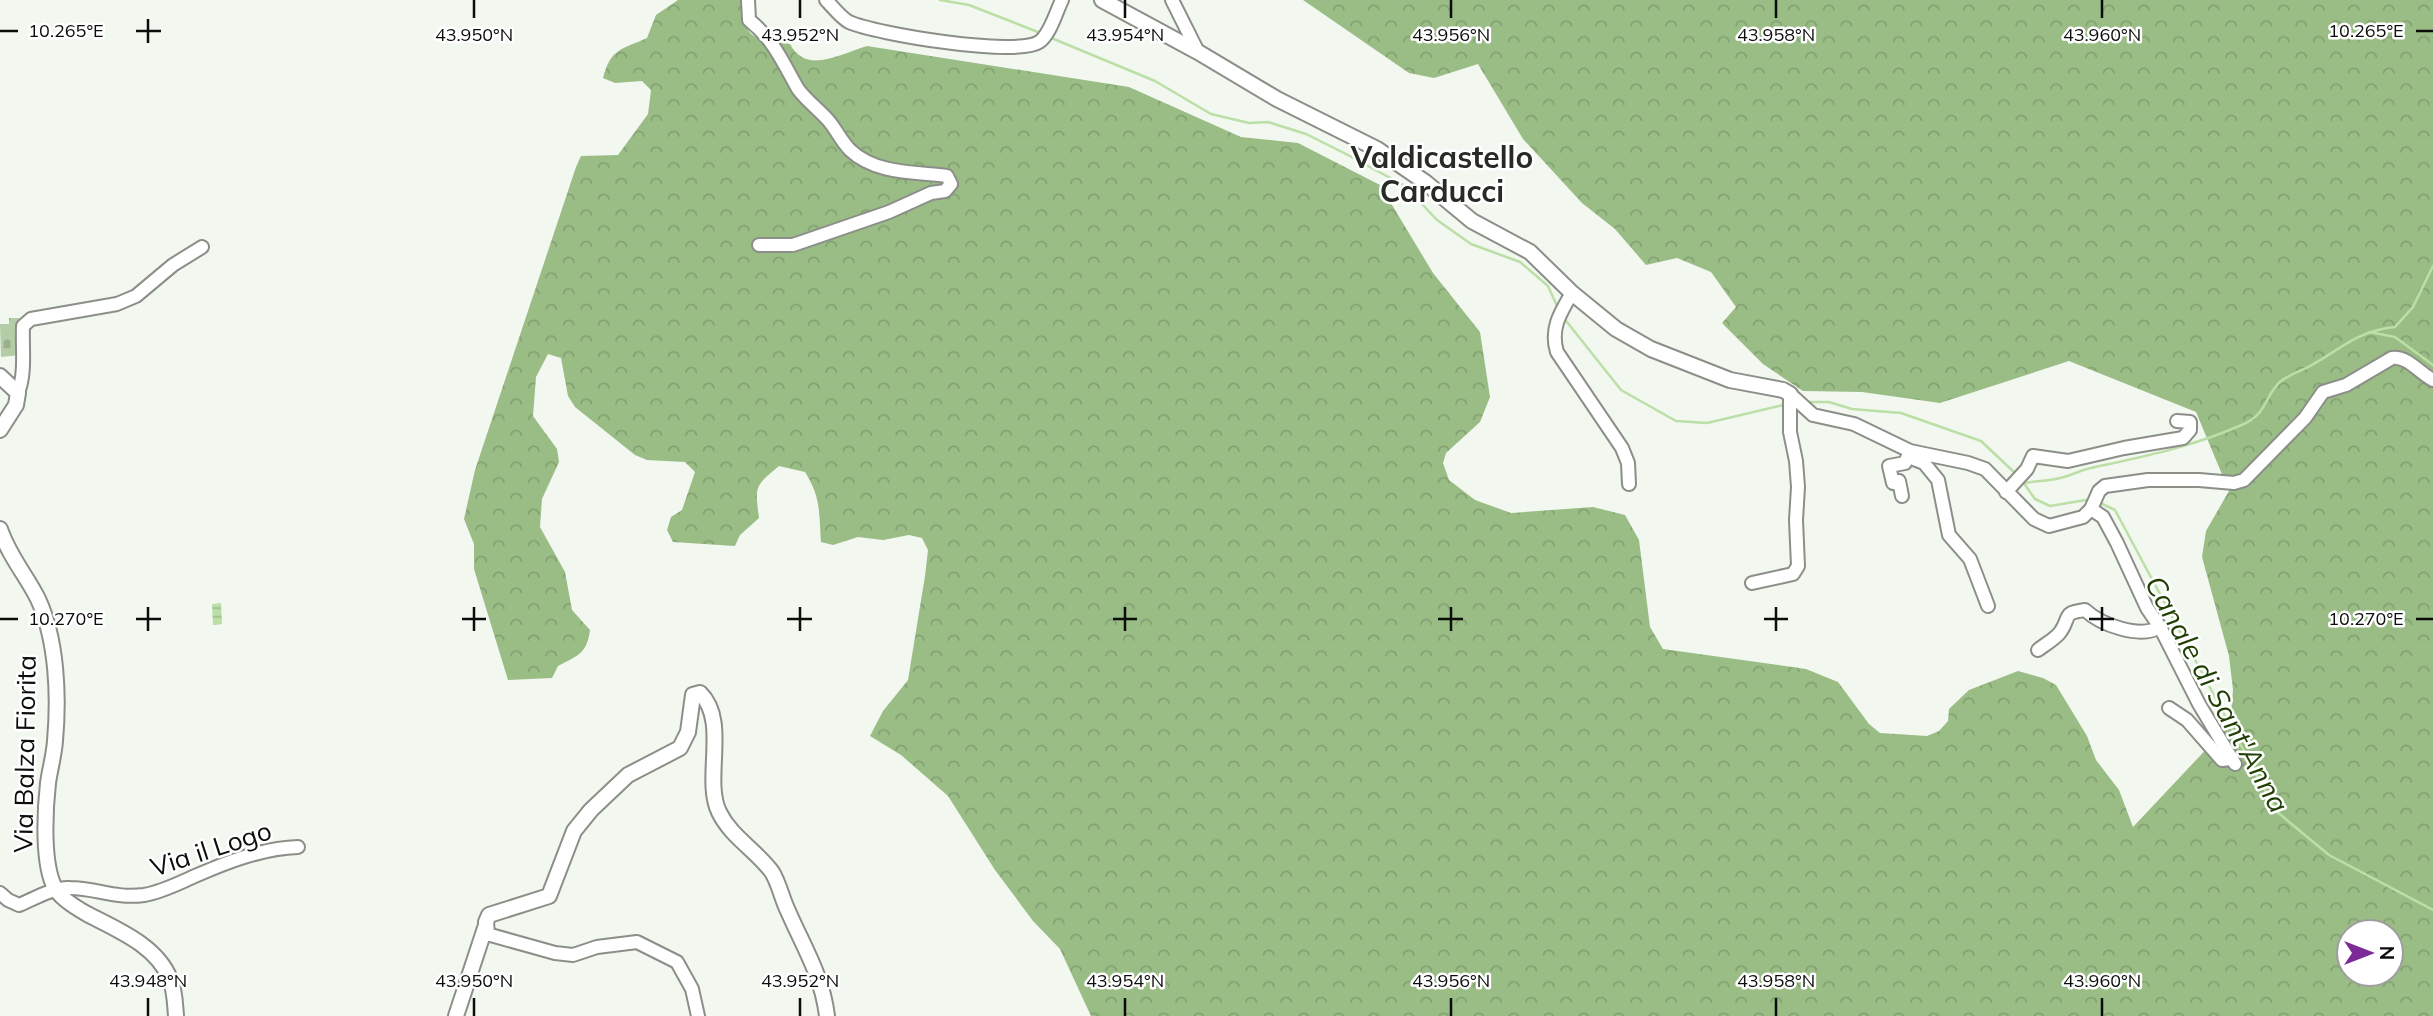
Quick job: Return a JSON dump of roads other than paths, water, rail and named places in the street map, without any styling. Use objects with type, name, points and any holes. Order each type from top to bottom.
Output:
[{"type":"street","points":[[748,0],[748,20],[764,32],[778,50],[800,92],[829,121],[850,150],[864,160],[902,173],[947,176],[951,184],[945,191],[931,193],[889,212],[793,244],[759,244]]},
{"type":"street","points":[[826,0],[847,21],[922,39],[997,46],[1030,46],[1045,35],[1062,0]]},
{"type":"street","points":[[1102,0],[1277,99],[1377,149],[1472,221],[1530,252],[1568,299],[1651,349],[1730,380],[1783,390],[1813,415],[1854,424],[1924,463],[1938,480],[1949,535],[1970,559],[1988,606]]},
{"type":"street","points":[[1172,0],[1198,52]]},
{"type":"street","points":[[0,430],[16,405],[24,377],[23,326],[30,319],[101,308],[126,300],[202,247]]},
{"type":"street","points":[[1568,299],[1555,323],[1553,338],[1557,352],[1622,448],[1628,463],[1629,484]]},
{"type":"street","points":[[1902,496],[1899,481],[1893,483],[1889,466],[1905,463],[1911,455],[1968,463],[1984,469],[2008,490],[2034,519],[2049,526],[2082,517],[2105,486],[2138,481],[2199,480],[2234,483],[2244,480],[2305,418],[2323,392],[2346,385],[2392,358],[2399,357],[2407,361],[2433,380]]},
{"type":"street","points":[[0,376],[18,393]]},
{"type":"street","points":[[1752,583],[1793,574],[1798,566],[1798,486],[1790,432],[1790,394]]},
{"type":"street","points":[[2008,490],[2027,468],[2033,456],[2068,461],[2183,438],[2190,430],[2190,422],[2177,421]]},
{"type":"street","points":[[2093,504],[2103,517],[2147,608],[2233,762],[2222,760],[2193,725],[2176,710],[2169,708]]},
{"type":"street","name":"Via Balza Fiorita","points":[[0,529],[6,547],[37,597],[50,628],[55,671],[55,741],[46,816],[48,864],[56,890]]},
{"type":"street","points":[[2038,650],[2063,629],[2070,613],[2082,610],[2105,622],[2134,631],[2152,632],[2160,627]]},
{"type":"street","points":[[456,1016],[486,931],[489,915],[550,896],[574,831],[591,810],[628,775],[680,748],[688,732],[692,695],[700,693],[707,699],[715,730],[714,782],[718,810],[734,835],[773,874],[822,985],[827,1016]]},
{"type":"street","name":"Via il Logo","points":[[56,890],[69,887],[110,896],[144,895],[161,891],[222,864],[255,854],[299,846]]},
{"type":"street","points":[[0,908],[3,904],[19,905],[56,890],[79,909],[154,953],[170,979],[176,1016]]},
{"type":"street","points":[[0,893],[8,901],[19,905]]},
{"type":"street","points":[[486,931],[544,951],[573,955],[597,947],[637,942],[677,962],[692,989],[698,1016]]},
{"type":"waterway","points":[[940,0],[969,5],[1043,34]]},
{"type":"waterway","points":[[1049,37],[1155,81],[1211,114],[1249,123],[1268,122],[1306,134],[1346,154],[1405,186],[1437,220],[1471,244],[1520,262],[1548,286],[1558,308]]},
{"type":"waterway","points":[[2023,483],[2056,479],[2169,450],[2206,439],[2252,420],[2284,379],[2370,332],[2395,327],[2413,307],[2433,266]]},
{"type":"waterway","points":[[1563,317],[1621,390],[1676,421],[1707,423],[1787,404]]},
{"type":"waterway","points":[[2369,332],[2395,337],[2433,365]]},
{"type":"waterway","points":[[1807,402],[1829,402],[1852,409],[1901,413],[1981,441],[2016,474]]},
{"type":"waterway","name":"Canale di Sant'Anna","points":[[2023,482],[2035,499],[2050,506],[2092,499]]},
{"type":"waterway","name":"Canale di Sant'Anna","points":[[2098,502],[2115,510],[2276,811],[2329,855],[2433,910]]},
{"type":"district","name":"Valdicastello Carducci","points":[[1442,175]]}]
